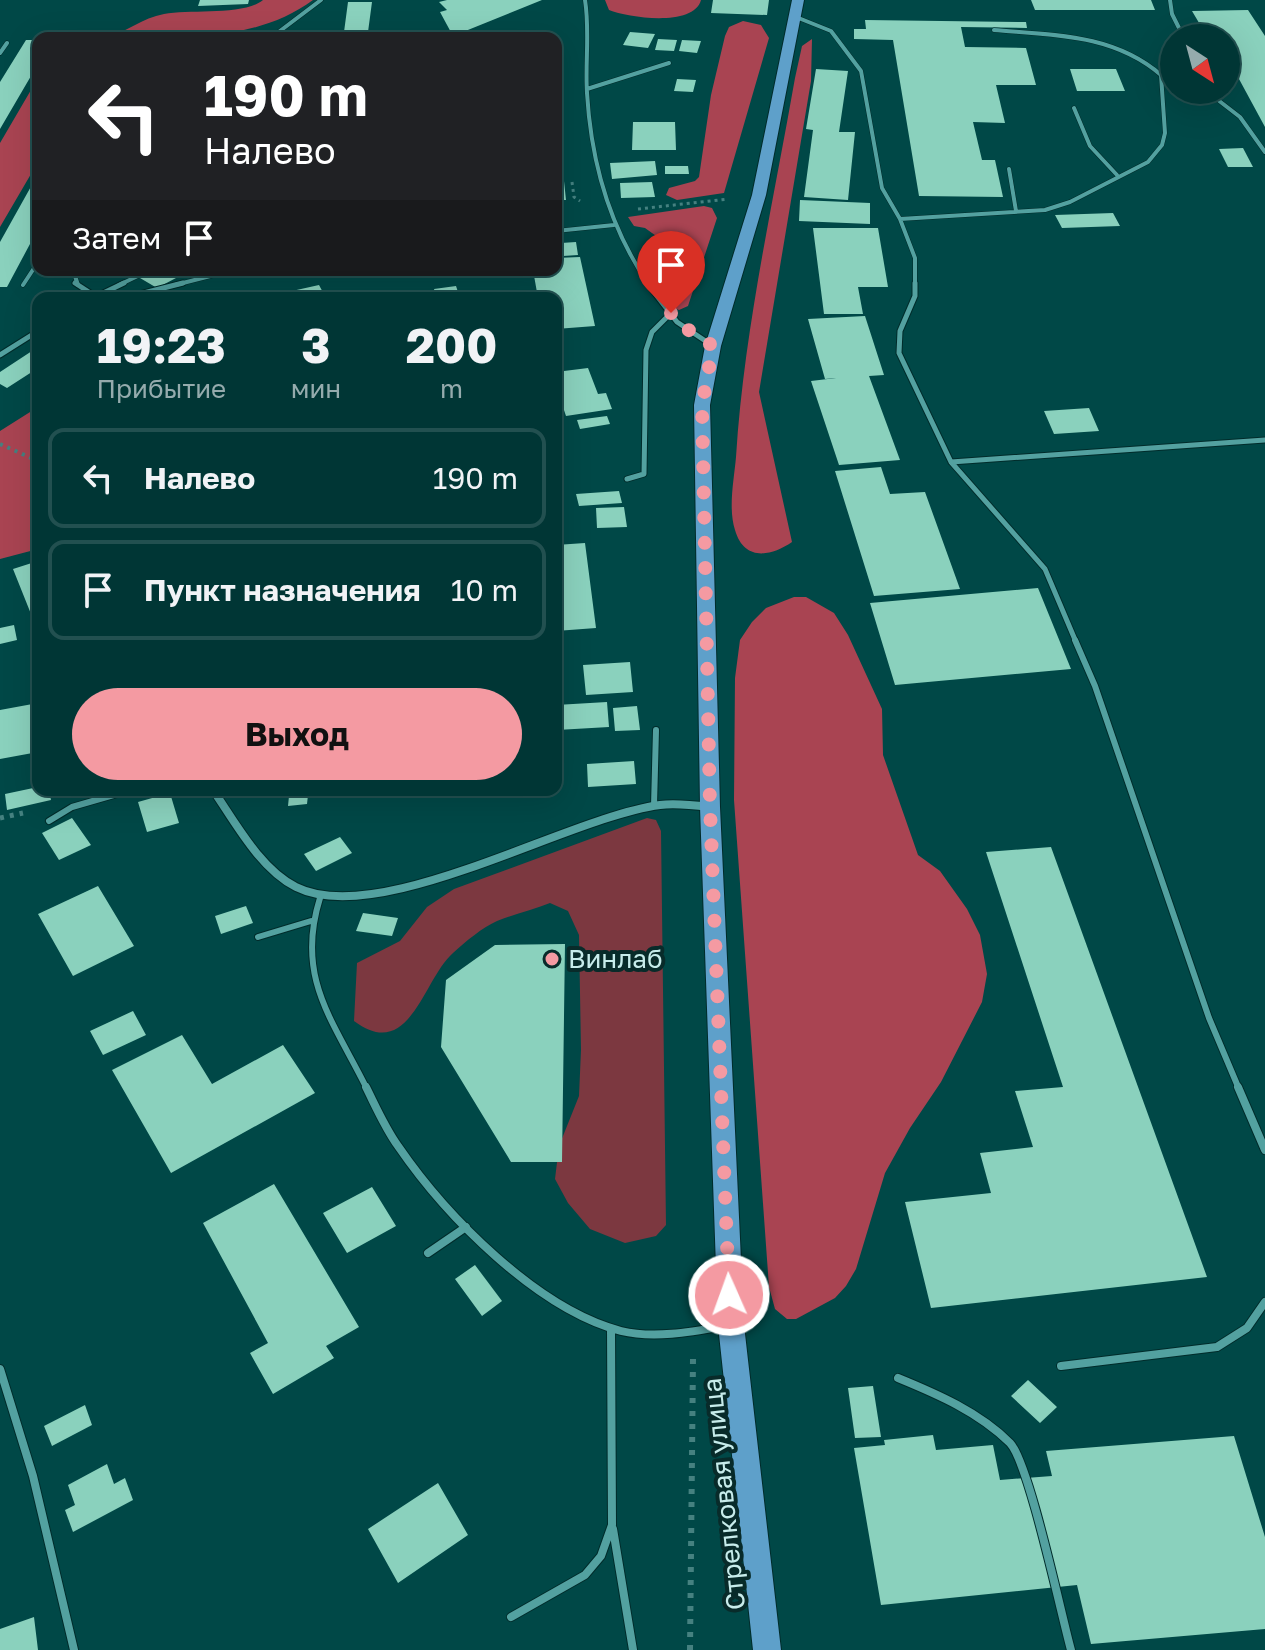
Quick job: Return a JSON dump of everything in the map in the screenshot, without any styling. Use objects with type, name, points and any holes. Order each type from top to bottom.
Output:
[{"type":"main road","name":"Стрелковая улица","points":[[767,1650],[731,1325],[710,807],[702,405],[713,346],[759,195],[796,8]]},
{"type":"street","points":[[218,796],[269,861],[296,887],[320,898],[377,892],[467,869],[654,806],[710,807]]},
{"type":"lane","points":[[279,32],[321,0]]},
{"type":"lane","points":[[585,0],[590,59],[587,89],[599,179],[614,225],[641,274],[678,323],[713,346]]},
{"type":"lane","points":[[1170,0],[1177,24]]},
{"type":"lane","points":[[796,8],[807,19],[831,31],[861,71],[882,188],[900,219],[915,258],[915,296],[900,331],[899,353],[951,462],[1045,569],[1056,589],[1095,686],[1209,1018],[1265,1150]]},
{"type":"lane","points":[[994,30],[1101,43],[1144,59],[1160,74]]},
{"type":"lane","points":[[0,53],[7,43]]},
{"type":"lane","points":[[587,89],[669,63]]},
{"type":"lane","points":[[900,219],[1045,210],[1070,202],[1117,175],[1148,162],[1162,145],[1165,104]]},
{"type":"lane","points":[[1223,104],[1240,117],[1265,152]]},
{"type":"lane","points":[[1074,108],[1088,145],[1097,158],[1117,175]]},
{"type":"lane","points":[[1009,169],[1016,211]]},
{"type":"lane","points":[[562,230],[614,225]]},
{"type":"lane","points":[[23,285],[32,271]]},
{"type":"lane","points":[[74,276],[75,283],[88,292]]},
{"type":"lane","points":[[106,292],[138,276]]},
{"type":"lane","points":[[148,292],[210,276]]},
{"type":"lane","points":[[627,479],[644,474],[646,350],[652,332],[671,313]]},
{"type":"lane","points":[[0,355],[32,335]]},
{"type":"lane","points":[[951,462],[1265,440]]},
{"type":"lane","points":[[654,806],[656,730]]},
{"type":"lane","points":[[49,821],[72,807],[110,796]]},
{"type":"lane","points":[[320,898],[311,921],[308,955],[316,987],[386,1127],[421,1176],[466,1227],[492,1253],[526,1277],[611,1328],[649,1334],[731,1325]]},
{"type":"lane","points":[[258,937],[311,921]]},
{"type":"lane","points":[[428,1253],[466,1227]]},
{"type":"lane","points":[[1061,1366],[1217,1347],[1247,1328],[1265,1302]]},
{"type":"lane","points":[[611,1328],[612,1525],[633,1650]]},
{"type":"lane","points":[[0,1369],[33,1476],[74,1650]]},
{"type":"lane","points":[[898,1378],[941,1396],[976,1416],[1012,1445],[1025,1476],[1071,1650]]},
{"type":"lane","points":[[511,1617],[585,1575],[601,1556],[612,1525]]},
{"type":"path","points":[[610,212],[713,200]]},
{"type":"path","points":[[0,444],[32,458]]},
{"type":"shaded area","points":[[263,0],[313,0],[290,14],[240,31],[121,32],[164,14],[230,10]]},
{"type":"shaded area","points":[[605,0],[701,0],[696,9],[686,14],[660,18],[631,16],[609,10]]},
{"type":"shaded area","points":[[743,21],[761,25],[769,38],[724,193],[677,200],[666,195],[669,188],[699,177],[711,95],[725,36],[729,27]]},
{"type":"shaded area","points":[[812,39],[811,81],[759,392],[792,542],[775,551],[759,553],[751,551],[739,540],[733,521],[732,494],[740,409],[760,267],[795,78],[802,46]]},
{"type":"shaded area","points":[[32,88],[32,172],[0,227],[0,143]]},
{"type":"shaded area","points":[[704,206],[712,208],[717,218],[688,306],[679,310],[670,304],[660,288],[659,238],[645,228],[634,226],[628,217]]},
{"type":"shaded area","points":[[32,411],[32,551],[0,559],[0,431]]},
{"type":"shaded area","points":[[794,597],[806,597],[834,613],[848,635],[882,709],[883,755],[918,855],[940,871],[967,909],[980,935],[987,974],[982,1002],[941,1082],[885,1173],[856,1269],[835,1298],[796,1319],[787,1319],[775,1309],[769,1287],[734,800],[735,678],[740,640],[752,622],[766,608]]},
{"type":"shaded area","points":[[647,818],[656,820],[661,831],[666,1225],[656,1236],[625,1243],[590,1229],[568,1203],[555,1179],[559,1146],[579,1096],[579,935],[568,911],[550,903],[497,921],[480,931],[442,965],[413,1012],[402,1025],[389,1032],[373,1031],[354,1021],[357,963],[400,941],[427,907],[454,889]]},
{"type":"building","points":[[200,0],[249,0],[248,4],[198,6]]},
{"type":"building","points":[[542,0],[463,32],[451,32],[440,12],[447,10],[439,2]]},
{"type":"building","points":[[713,0],[769,0],[767,15],[711,13]]},
{"type":"building","points":[[1031,0],[1151,0],[1155,10],[1035,10]]},
{"type":"building","points":[[348,2],[372,2],[368,32],[344,32]]},
{"type":"building","points":[[1248,10],[1265,36],[1265,127],[1240,81],[1240,24],[1200,24],[1192,11]]},
{"type":"building","points":[[865,20],[1026,22],[1027,28],[961,27],[965,47],[1026,48],[1036,85],[996,85],[1005,123],[973,122],[982,160],[995,160],[1003,197],[919,196],[893,40],[854,39],[854,29],[866,29]]},
{"type":"building","points":[[630,32],[655,34],[648,48],[623,45]]},
{"type":"building","points":[[658,39],[677,40],[674,51],[655,50]]},
{"type":"building","points":[[26,40],[32,40],[32,74],[0,129],[0,82]]},
{"type":"building","points":[[682,40],[701,41],[697,53],[679,51]]},
{"type":"building","points":[[816,69],[848,71],[839,132],[855,132],[848,200],[804,197],[813,130],[806,129]]},
{"type":"building","points":[[1070,69],[1116,69],[1125,91],[1077,91]]},
{"type":"building","points":[[677,79],[696,80],[693,92],[674,91]]},
{"type":"building","points":[[633,122],[675,122],[676,150],[632,150]]},
{"type":"building","points":[[1243,148],[1253,167],[1228,167],[1219,149]]},
{"type":"building","points":[[655,161],[657,175],[612,179],[610,163]]},
{"type":"building","points":[[562,162],[566,200],[562,200]]},
{"type":"building","points":[[665,166],[688,166],[689,174],[665,174]]},
{"type":"building","points":[[652,182],[655,197],[621,198],[620,183]]},
{"type":"building","points":[[32,185],[32,240],[7,287],[0,287],[0,242]]},
{"type":"building","points":[[800,200],[870,203],[870,224],[799,221]]},
{"type":"building","points":[[1113,213],[1120,226],[1062,228],[1055,215]]},
{"type":"building","points":[[813,228],[878,228],[888,287],[858,287],[863,314],[824,314]]},
{"type":"building","points":[[576,242],[578,255],[563,256],[562,243]]},
{"type":"building","points":[[580,257],[595,326],[562,329],[562,292],[537,292],[534,276],[562,276],[562,258]]},
{"type":"building","points":[[173,276],[176,278],[157,288],[140,278]]},
{"type":"building","points":[[319,285],[323,292],[288,292]]},
{"type":"building","points":[[456,286],[458,292],[435,292],[434,289]]},
{"type":"building","points":[[865,316],[884,375],[869,376],[900,460],[839,465],[811,381],[836,378],[825,379],[808,319]]},
{"type":"building","points":[[32,351],[32,372],[7,388],[0,384],[0,372]]},
{"type":"building","points":[[588,368],[598,394],[606,393],[612,409],[566,416],[562,404],[562,371]]},
{"type":"building","points":[[1089,408],[1099,431],[1054,434],[1044,411]]},
{"type":"building","points":[[607,416],[610,424],[580,429],[577,420]]},
{"type":"building","points":[[881,467],[890,494],[925,492],[960,589],[874,596],[835,471]]},
{"type":"building","points":[[619,491],[622,503],[579,506],[576,494]]},
{"type":"building","points":[[624,507],[627,527],[597,528],[596,508]]},
{"type":"building","points":[[585,543],[596,628],[562,631],[562,545]]},
{"type":"building","points":[[32,563],[32,616],[13,569]]},
{"type":"building","points":[[1038,588],[1071,669],[895,685],[870,603]]},
{"type":"building","points":[[14,625],[17,640],[0,644],[0,628]]},
{"type":"building","points":[[630,662],[633,692],[586,695],[583,665]]},
{"type":"building","points":[[607,702],[609,727],[562,730],[562,705]]},
{"type":"building","points":[[32,704],[32,753],[0,759],[0,710]]},
{"type":"building","points":[[637,706],[640,730],[615,731],[613,708]]},
{"type":"building","points":[[634,761],[636,784],[588,787],[587,764]]},
{"type":"building","points":[[32,788],[32,796],[50,796],[51,800],[7,810],[5,794]]},
{"type":"building","points":[[171,796],[179,823],[147,832],[138,802]]},
{"type":"building","points":[[289,796],[308,796],[307,804],[288,806]]},
{"type":"building","points":[[72,818],[91,845],[59,860],[42,833]]},
{"type":"building","points":[[340,837],[352,853],[316,871],[304,854]]},
{"type":"building","points":[[1051,847],[1207,1277],[931,1308],[905,1202],[991,1193],[980,1153],[1033,1147],[1015,1091],[1063,1087],[986,852]]},
{"type":"building","points":[[98,886],[134,946],[73,976],[38,914]]},
{"type":"building","points":[[246,906],[253,923],[221,934],[215,916]]},
{"type":"building","points":[[363,913],[398,918],[392,936],[356,931]]},
{"type":"building","points":[[565,944],[562,1162],[511,1162],[441,1047],[446,980],[495,945]]},
{"type":"building","points":[[133,1011],[146,1035],[103,1055],[90,1031]]},
{"type":"building","points":[[182,1035],[212,1084],[283,1045],[315,1093],[171,1173],[112,1070]]},
{"type":"building","points":[[274,1184],[359,1327],[326,1346],[334,1358],[273,1394],[250,1353],[268,1343],[203,1223]]},
{"type":"building","points":[[372,1187],[396,1226],[347,1253],[323,1213]]},
{"type":"building","points":[[475,1265],[502,1301],[482,1316],[455,1279]]},
{"type":"building","points":[[1028,1380],[1057,1407],[1040,1423],[1011,1396]]},
{"type":"building","points":[[873,1386],[881,1437],[855,1438],[848,1388]]},
{"type":"building","points":[[85,1405],[92,1425],[52,1446],[44,1426]]},
{"type":"building","points":[[933,1435],[936,1450],[993,1445],[1000,1480],[1052,1476],[1046,1451],[1234,1436],[1265,1537],[1265,1629],[1091,1644],[1077,1585],[881,1605],[854,1448],[885,1445],[884,1440]]},
{"type":"building","points":[[107,1464],[114,1484],[125,1478],[133,1500],[73,1532],[65,1510],[75,1505],[68,1485]]},
{"type":"building","points":[[438,1483],[468,1535],[398,1583],[368,1529]]},
{"type":"building","points":[[34,1617],[38,1650],[0,1650],[0,1629]]},
{"type":"place","name":"Винлаб","points":[[552,959]]},
{"type":"route","points":[[671,313],[678,323],[713,346],[702,405],[710,807],[729,1295]]}]
